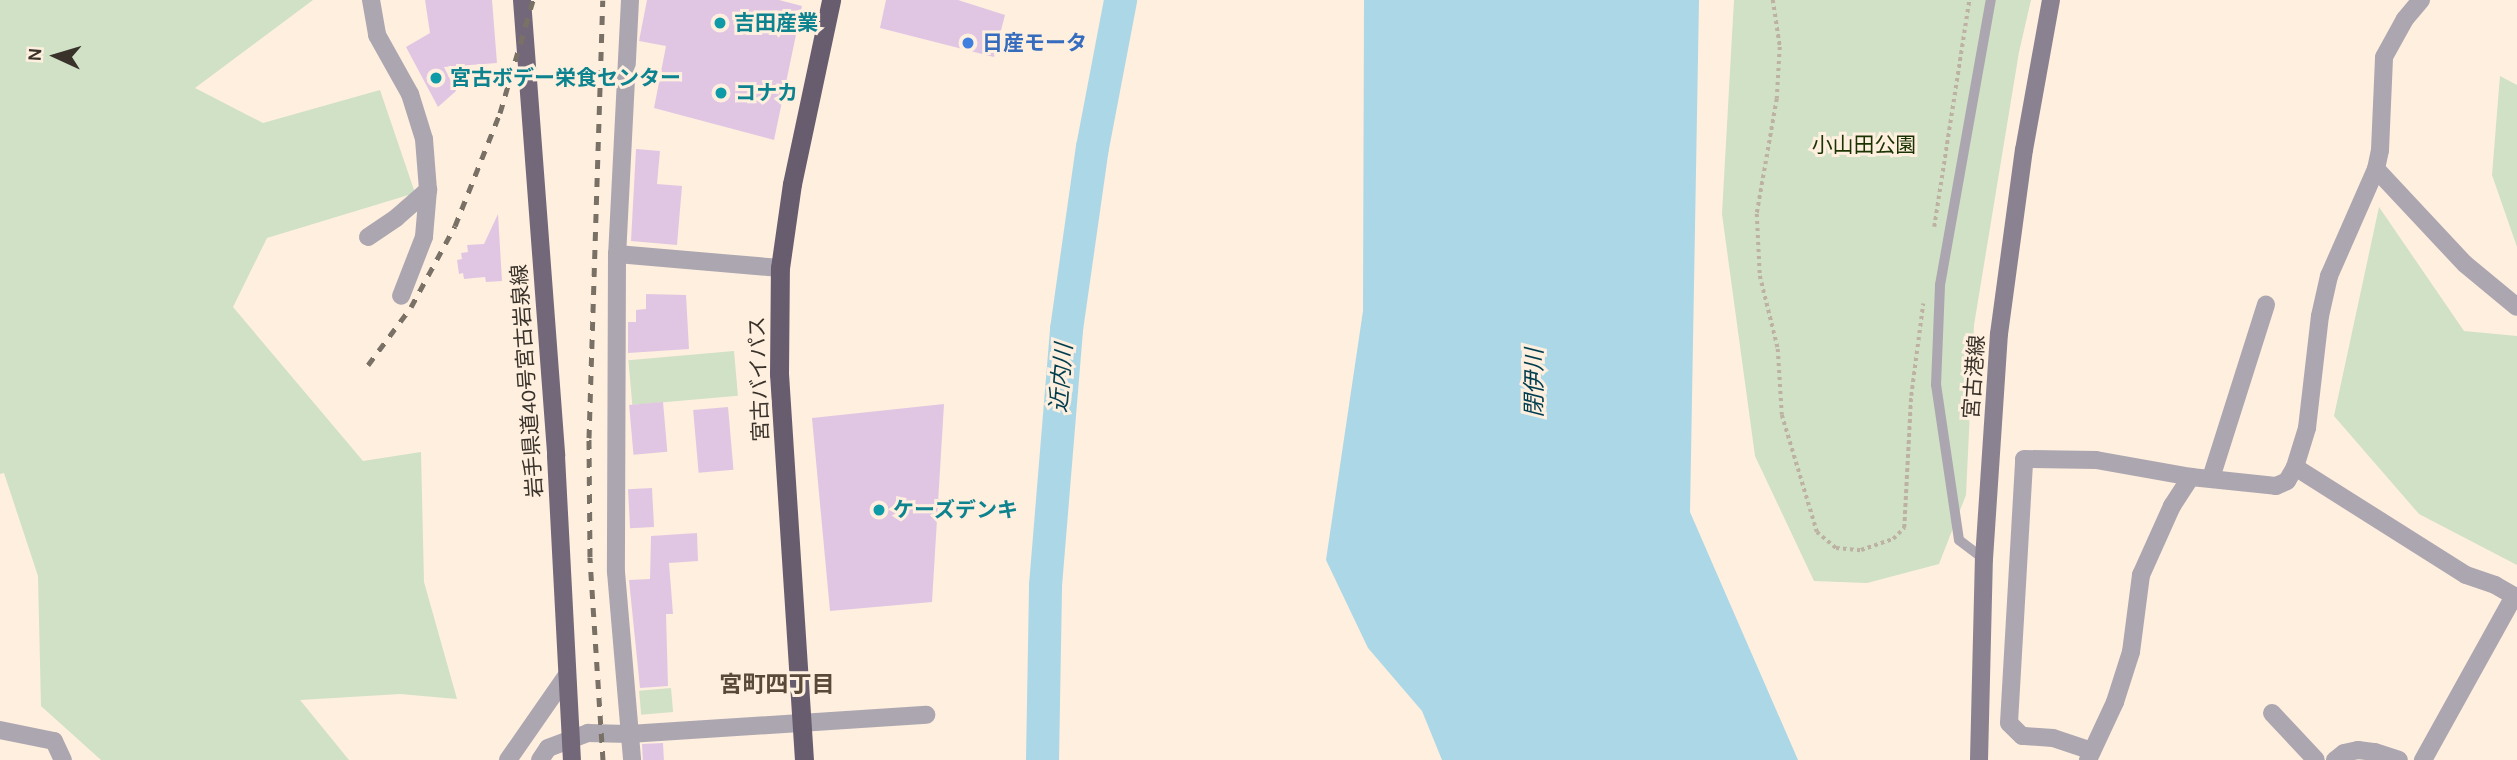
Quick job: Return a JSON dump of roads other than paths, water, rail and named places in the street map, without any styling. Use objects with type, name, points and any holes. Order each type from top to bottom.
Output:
[{"type":"highway","name":"宮古バイパス","points":[[804,760],[779,374],[780,268],[792,184],[831,0]]},
{"type":"main road","name":"岩手県道40号宮古岩泉線","points":[[522,0],[556,456],[572,760]]},
{"type":"main road","name":"宮古港線","points":[[1979,760],[1984,559],[2000,334],[2024,150],[2051,0]]},
{"type":"street","points":[[371,0],[377,35],[410,94],[424,139],[428,190],[424,237],[401,296]]},
{"type":"street","points":[[630,0],[617,254],[616,572],[632,760]]},
{"type":"street","points":[[2191,477],[2172,506],[2141,575],[2131,652],[2115,702],[2090,756],[2053,738],[2022,736],[2009,723],[2024,458],[2096,460],[2191,477],[2276,485],[2287,481],[2295,467],[2307,428],[2320,316],[2329,276],[2376,169],[2380,150],[2384,57],[2405,19],[2421,0]]},
{"type":"street","points":[[2376,169],[2465,264],[2517,307]]},
{"type":"street","points":[[368,237],[428,190]]},
{"type":"street","points":[[617,254],[780,268]]},
{"type":"street","points":[[2211,478],[2266,305]]},
{"type":"street","points":[[2295,467],[2466,575],[2495,585],[2514,596],[2423,760]]},
{"type":"street","points":[[508,760],[567,675]]},
{"type":"street","points":[[2272,713],[2316,760]]},
{"type":"street","points":[[540,760],[548,748],[588,733],[629,734],[926,715]]},
{"type":"street","points":[[0,730],[54,741],[63,760]]},
{"type":"street","points":[[2335,760],[2344,752],[2358,750],[2399,760]]},
{"type":"lane","points":[[1984,559],[1959,540],[1936,385],[1940,285],[1992,0]]},
{"type":"water","name":"閉伊川","points":[[1364,0],[1699,0],[1690,512],[1798,760],[1442,760],[1422,711],[1368,648],[1326,560],[1363,311]]},
{"type":"waterway","name":"近内川","points":[[1042,760],[1045,585],[1066,329],[1092,147],[1120,0]]},
{"type":"railway","points":[[368,365],[411,307],[455,226],[500,113],[533,0]]},
{"type":"railway","points":[[603,0],[589,438],[590,557],[603,760]]},
{"type":"place","name":"吉田産業","points":[[720,23]]},
{"type":"place","name":"日産モータ","points":[[968,43]]},
{"type":"place","name":"宮古ボデー栄食センター","points":[[436,78]]},
{"type":"place","name":"コナカ","points":[[721,93]]},
{"type":"place","name":"ケーズデンキ","points":[[879,510]]},
{"type":"district","name":"宮町四丁目","points":[[777,685]]},
{"type":"park label","name":"小山田公園","points":[[1864,145]]}]
